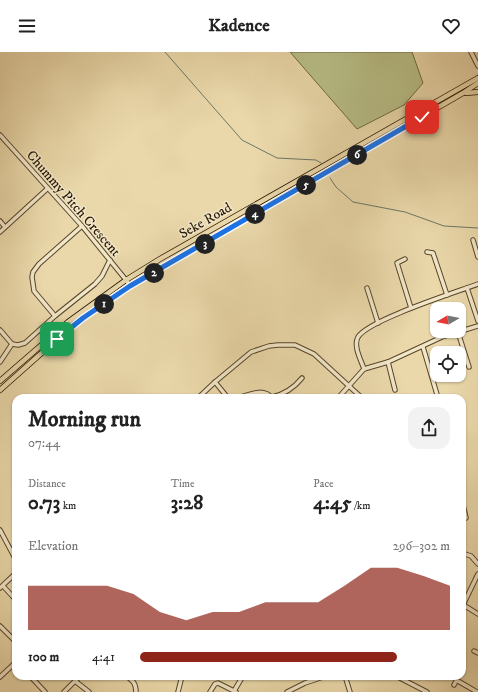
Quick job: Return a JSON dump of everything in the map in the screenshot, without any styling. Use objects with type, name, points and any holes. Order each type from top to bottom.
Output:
[{"type":"main road","name":"Seke Road","points":[[0,380],[68,322],[126,280],[160,258],[478,78]]},
{"type":"main road","name":"Seke Road","points":[[0,390],[72,326],[130,286],[478,83]]},
{"type":"main road","points":[[463,93],[478,92]]},
{"type":"street","points":[[471,52],[478,66]]},
{"type":"street","name":"Chummy Pitch Crescent","points":[[0,135],[47,189],[82,226],[130,286]]},
{"type":"street","points":[[0,232],[47,189]]},
{"type":"street","points":[[0,221],[5,227]]},
{"type":"street","points":[[55,316],[34,291],[32,277],[33,272],[39,264],[82,226]]},
{"type":"street","points":[[473,240],[478,257]]},
{"type":"street","points":[[427,252],[433,253],[447,295]]},
{"type":"street","points":[[405,259],[397,263],[411,308]]},
{"type":"street","points":[[0,330],[12,344],[18,345],[25,343],[99,280],[110,260]]},
{"type":"street","points":[[364,369],[357,348],[358,336],[378,323],[411,308],[478,284]]},
{"type":"street","points":[[366,288],[378,323]]},
{"type":"street","points":[[467,288],[478,321]]},
{"type":"street","points":[[466,330],[478,326]]},
{"type":"street","points":[[341,394],[364,369],[388,362],[440,338]]},
{"type":"street","points":[[460,338],[469,367]]},
{"type":"street","points":[[0,362],[12,344]]},
{"type":"street","points":[[202,394],[251,352],[268,346],[295,345],[314,354],[358,394]]},
{"type":"street","points":[[423,347],[437,394]]},
{"type":"street","points":[[388,362],[395,390]]},
{"type":"street","points":[[282,394],[296,387],[302,378]]},
{"type":"street","points":[[215,382],[225,394]]},
{"type":"street","points":[[251,394],[264,392],[267,394]]},
{"type":"street","points":[[0,530],[12,552]]},
{"type":"street","points":[[466,554],[471,556],[478,564]]},
{"type":"street","points":[[466,599],[478,574]]},
{"type":"street","points":[[12,577],[1,587],[12,597]]},
{"type":"street","points":[[466,607],[478,614]]},
{"type":"street","points":[[0,626],[12,638]]},
{"type":"street","points":[[474,651],[478,653]]},
{"type":"street","points":[[0,677],[12,666]]},
{"type":"street","points":[[34,680],[45,692]]},
{"type":"street","points":[[132,680],[135,683],[136,692]]},
{"type":"street","points":[[178,692],[181,680]]},
{"type":"street","points":[[210,692],[215,684],[218,683],[235,692],[240,680]]},
{"type":"street","points":[[287,692],[313,680]]},
{"type":"street","points":[[346,680],[350,692]]},
{"type":"street","points":[[404,680],[427,692]]},
{"type":"street","points":[[64,692],[75,681],[90,692]]},
{"type":"street","points":[[454,685],[456,681],[458,681],[478,692]]},
{"type":"green space","points":[[290,52],[412,52],[423,83],[404,105],[357,129]]},
{"type":"waterway","points":[[165,52],[242,140],[277,158],[316,160],[321,163]]},
{"type":"waterway","points":[[330,178],[336,187],[353,202],[405,212],[444,226],[478,228]]},
{"type":"route","points":[[57,339],[83,318],[130,286],[422,117]]}]
